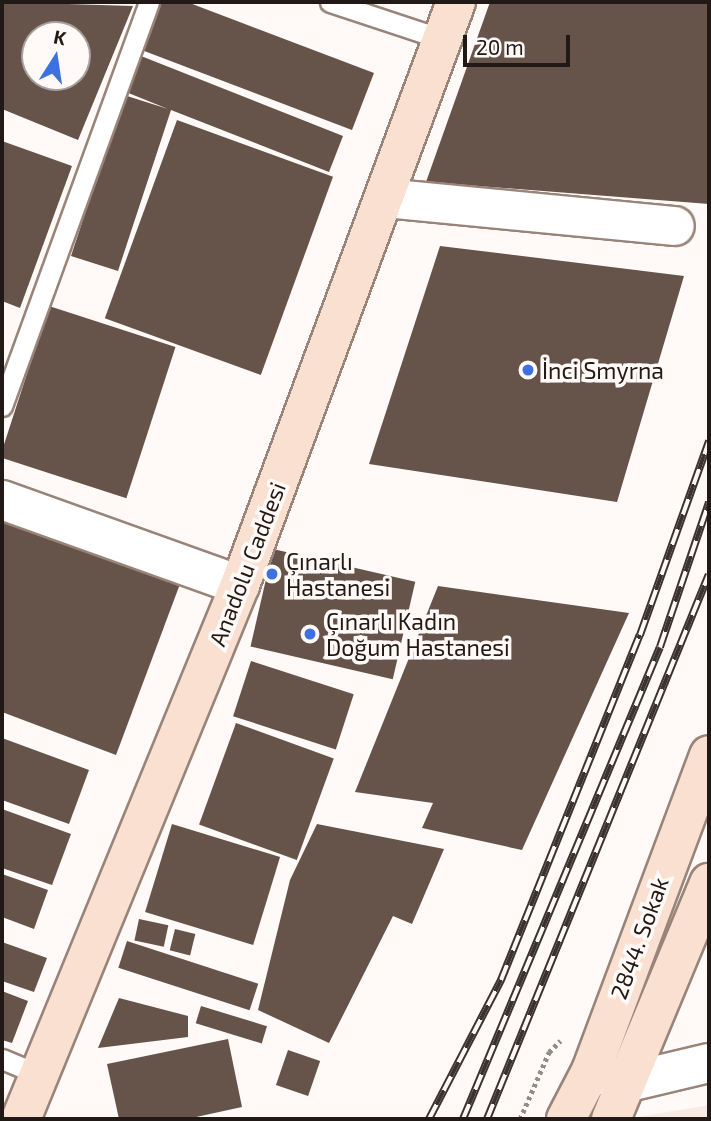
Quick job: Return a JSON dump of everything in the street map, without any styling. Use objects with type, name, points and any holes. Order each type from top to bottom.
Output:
[{"type":"main road","name":"Anadolu Caddesi","points":[[20,1119],[240,585],[456,2]]},
{"type":"main road","name":"2844. Sokak","points":[[566,1119],[591,1071],[709,755]]},
{"type":"main road","name":"2844. Sokak","points":[[611,1119],[629,1082],[709,883]]},
{"type":"street","points":[[384,198],[675,226]]},
{"type":"street","points":[[2,500],[240,585]]},
{"type":"street","points":[[591,1071],[629,1082],[709,1063]]},
{"type":"lane","points":[[2,406],[149,2]]},
{"type":"lane","points":[[330,2],[442,39]]},
{"type":"lane","points":[[2,1059],[40,1075]]},
{"type":"path","points":[[522,1119],[549,1052]]},
{"type":"shaded area","points":[[709,1105],[709,1119],[626,1119]]},
{"type":"building","points":[[2,2],[133,6],[78,140],[2,109]]},
{"type":"building","points":[[157,2],[187,2],[374,73],[352,130],[139,49]]},
{"type":"building","points":[[490,2],[709,2],[709,204],[426,182]]},
{"type":"building","points":[[141,56],[343,136],[329,172],[171,110],[118,271],[71,256],[124,95],[168,109],[126,92]]},
{"type":"building","points":[[177,120],[333,177],[261,375],[105,318]]},
{"type":"building","points":[[2,141],[72,166],[20,308],[2,301]]},
{"type":"building","name":"İnci Smyrna","points":[[440,246],[684,276],[617,502],[369,464]]},
{"type":"building","points":[[49,306],[175,347],[126,498],[2,458],[2,451]]},
{"type":"building","points":[[2,517],[180,584],[116,755],[2,712]]},
{"type":"building","points":[[273,549],[415,582],[393,679],[251,646]]},
{"type":"building","points":[[438,586],[629,613],[522,850],[422,828],[433,803],[355,792]]},
{"type":"building","points":[[251,661],[354,694],[336,750],[233,716]]},
{"type":"building","points":[[236,723],[334,759],[297,860],[199,824]]},
{"type":"building","points":[[2,738],[89,770],[69,824],[2,800]]},
{"type":"building","points":[[2,809],[71,834],[52,885],[2,868]]},
{"type":"building","points":[[172,824],[280,857],[253,945],[145,912]]},
{"type":"building","points":[[317,824],[444,849],[412,924],[393,916],[329,1043],[258,1010],[290,880]]},
{"type":"building","points":[[2,874],[48,890],[34,929],[2,917]]},
{"type":"building","points":[[139,919],[168,925],[164,947],[134,941]]},
{"type":"building","points":[[175,929],[195,934],[190,955],[170,950]]},
{"type":"building","points":[[127,941],[258,984],[250,1010],[118,968]]},
{"type":"building","points":[[2,942],[47,958],[34,992],[2,981]]},
{"type":"building","points":[[2,991],[28,1001],[12,1043],[2,1040]]},
{"type":"building","points":[[119,998],[188,1016],[188,1037],[98,1048]]},
{"type":"building","points":[[201,1006],[267,1026],[262,1043],[196,1023]]},
{"type":"building","points":[[228,1039],[242,1107],[187,1119],[119,1119],[107,1064]]},
{"type":"building","points":[[288,1050],[320,1061],[308,1096],[276,1085]]},
{"type":"railway","points":[[429,1119],[501,980],[640,635],[709,441]]},
{"type":"railway","points":[[463,1119],[660,647],[709,502]]},
{"type":"railway","points":[[487,1119],[709,574]]},
{"type":"place","name":"İnci Smyrna","points":[[528,370]]},
{"type":"place","name":"Çınarlı Hastanesi","points":[[272,574]]},
{"type":"place","name":"Çınarlı Kadın Doğum Hastanesi","points":[[310,634]]}]
